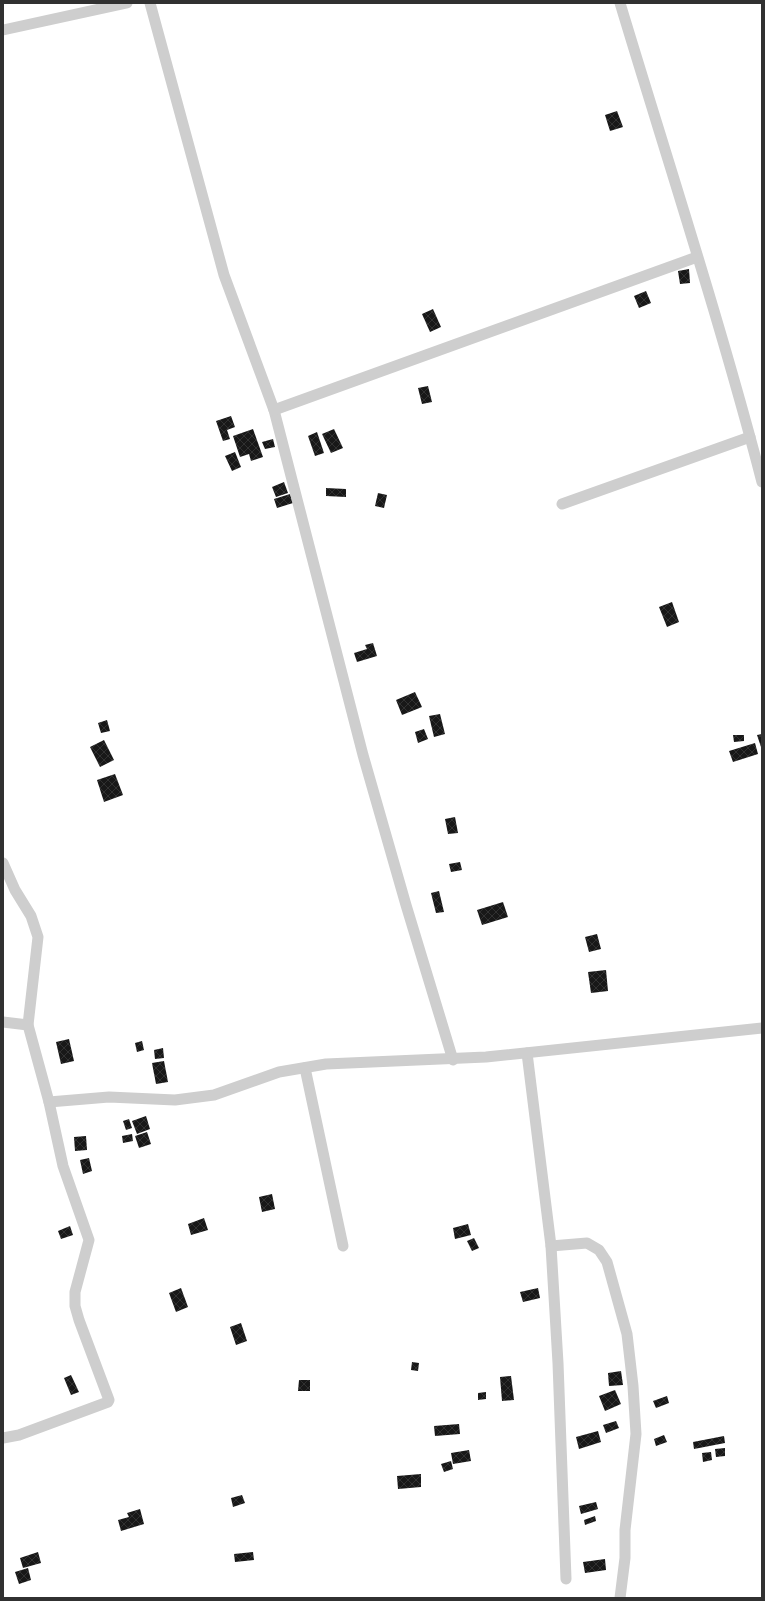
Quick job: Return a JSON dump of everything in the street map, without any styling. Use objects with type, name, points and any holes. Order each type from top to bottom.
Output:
[{"type":"street","points":[[3,30],[127,3]]},
{"type":"street","points":[[150,3],[224,275],[274,410],[363,755],[406,905],[453,1060]]},
{"type":"street","points":[[620,3],[697,257],[762,482]]},
{"type":"street","points":[[274,410],[697,257]]},
{"type":"street","points":[[562,504],[750,437]]},
{"type":"street","points":[[3,863],[15,890],[31,916],[38,937],[28,1025],[49,1102],[63,1166],[89,1240],[75,1292],[74,1306],[109,1400],[108,1402],[19,1435],[3,1438]]},
{"type":"street","points":[[3,1022],[28,1025]]},
{"type":"street","points":[[49,1102],[109,1097],[176,1100],[214,1095],[279,1072],[326,1064],[453,1060],[527,1054],[762,1028]]},
{"type":"street","points":[[527,1054],[551,1246],[558,1363],[566,1579]]},
{"type":"street","points":[[305,1068],[343,1246]]},
{"type":"street","points":[[551,1246],[587,1243],[599,1250],[607,1262],[627,1334],[633,1386],[636,1434],[625,1530],[625,1558],[620,1598]]},
{"type":"building","points":[[617,111],[623,127],[610,131],[605,115]]},
{"type":"building","points":[[689,269],[690,283],[680,284],[678,271]]},
{"type":"building","points":[[646,291],[651,303],[639,308],[634,296]]},
{"type":"building","points":[[433,309],[441,327],[430,332],[422,314]]},
{"type":"building","points":[[428,386],[432,402],[422,404],[418,388]]},
{"type":"building","points":[[231,416],[235,427],[227,430],[230,439],[223,441],[216,421]]},
{"type":"building","points":[[253,429],[263,457],[251,461],[249,454],[240,457],[233,436]]},
{"type":"building","points":[[334,429],[343,448],[331,453],[322,434]]},
{"type":"building","points":[[317,432],[324,453],[315,456],[308,436]]},
{"type":"building","points":[[273,439],[275,447],[265,449],[262,442]]},
{"type":"building","points":[[235,452],[241,467],[232,471],[225,456]]},
{"type":"building","points":[[284,482],[288,493],[276,497],[272,487]]},
{"type":"building","points":[[326,488],[346,489],[346,497],[326,496]]},
{"type":"building","points":[[378,493],[387,495],[384,508],[375,506]]},
{"type":"building","points":[[290,494],[293,503],[277,508],[274,499]]},
{"type":"building","points":[[672,602],[679,622],[667,627],[659,607]]},
{"type":"building","points":[[373,643],[377,656],[357,662],[354,653],[367,649],[365,645]]},
{"type":"building","points":[[415,692],[422,707],[402,715],[396,700]]},
{"type":"building","points":[[440,714],[445,734],[434,737],[429,716]]},
{"type":"building","points":[[107,720],[110,731],[101,733],[98,723]]},
{"type":"building","points":[[424,729],[428,739],[418,743],[415,732]]},
{"type":"building","points":[[762,734],[762,747],[761,747],[757,735]]},
{"type":"building","points":[[733,735],[744,735],[744,741],[734,742]]},
{"type":"building","points":[[104,740],[114,760],[100,767],[90,747]]},
{"type":"building","points":[[755,743],[758,754],[733,762],[729,751]]},
{"type":"building","points":[[115,774],[123,795],[104,802],[97,780]]},
{"type":"building","points":[[455,817],[458,833],[448,834],[445,819]]},
{"type":"building","points":[[460,862],[462,870],[451,872],[449,864]]},
{"type":"building","points":[[439,891],[444,912],[436,913],[431,893]]},
{"type":"building","points":[[503,902],[508,917],[482,925],[477,910]]},
{"type":"building","points":[[597,934],[601,949],[589,952],[585,937]]},
{"type":"building","points":[[606,970],[608,991],[591,993],[588,972]]},
{"type":"building","points":[[69,1039],[74,1061],[61,1064],[56,1042]]},
{"type":"building","points":[[142,1041],[144,1050],[137,1052],[135,1043]]},
{"type":"building","points":[[163,1048],[164,1058],[155,1059],[154,1050]]},
{"type":"building","points":[[164,1061],[168,1082],[156,1084],[152,1063]]},
{"type":"building","points":[[146,1116],[150,1129],[137,1134],[132,1121]]},
{"type":"building","points":[[129,1119],[132,1128],[126,1130],[123,1121]]},
{"type":"building","points":[[147,1132],[151,1144],[139,1148],[135,1136]]},
{"type":"building","points":[[132,1134],[133,1141],[123,1143],[122,1136]]},
{"type":"building","points":[[86,1136],[87,1150],[75,1151],[74,1137]]},
{"type":"building","points":[[89,1158],[92,1171],[83,1174],[80,1160]]},
{"type":"building","points":[[272,1194],[275,1209],[262,1212],[259,1197]]},
{"type":"building","points":[[204,1218],[208,1230],[191,1235],[188,1224]]},
{"type":"building","points":[[468,1224],[471,1235],[455,1239],[453,1228]]},
{"type":"building","points":[[70,1226],[73,1235],[61,1239],[58,1231]]},
{"type":"building","points":[[474,1238],[479,1248],[472,1251],[467,1241]]},
{"type":"building","points":[[181,1288],[188,1307],[176,1312],[169,1293]]},
{"type":"building","points":[[538,1288],[540,1298],[523,1302],[520,1292]]},
{"type":"building","points":[[241,1323],[247,1341],[236,1345],[230,1327]]},
{"type":"building","points":[[412,1362],[419,1363],[418,1371],[411,1370]]},
{"type":"building","points":[[621,1371],[623,1385],[609,1386],[608,1373]]},
{"type":"building","points":[[71,1375],[79,1392],[71,1395],[64,1378]]},
{"type":"building","points":[[511,1376],[514,1400],[502,1401],[500,1377]]},
{"type":"building","points":[[299,1380],[310,1380],[310,1391],[298,1391]]},
{"type":"building","points":[[615,1390],[621,1404],[605,1411],[599,1396]]},
{"type":"building","points":[[486,1392],[486,1399],[478,1400],[478,1393]]},
{"type":"building","points":[[667,1396],[669,1403],[656,1408],[653,1401]]},
{"type":"building","points":[[616,1421],[619,1428],[606,1433],[603,1425]]},
{"type":"building","points":[[459,1424],[460,1434],[435,1436],[434,1426]]},
{"type":"building","points":[[598,1431],[601,1442],[579,1449],[576,1437]]},
{"type":"building","points":[[664,1435],[667,1442],[656,1446],[654,1439]]},
{"type":"building","points":[[724,1436],[725,1443],[694,1449],[693,1442]]},
{"type":"building","points":[[725,1448],[725,1456],[716,1457],[715,1449]]},
{"type":"building","points":[[469,1450],[471,1461],[453,1464],[451,1453]]},
{"type":"building","points":[[711,1452],[712,1460],[703,1462],[702,1453]]},
{"type":"building","points":[[451,1461],[453,1469],[444,1472],[441,1464]]},
{"type":"building","points":[[421,1474],[421,1487],[398,1489],[397,1476]]},
{"type":"building","points":[[242,1495],[245,1503],[233,1507],[231,1498]]},
{"type":"building","points":[[596,1502],[598,1509],[581,1514],[579,1506]]},
{"type":"building","points":[[140,1509],[144,1524],[121,1531],[118,1520],[129,1517],[127,1513]]},
{"type":"building","points":[[595,1516],[596,1521],[585,1525],[584,1520]]},
{"type":"building","points":[[38,1552],[41,1563],[23,1568],[20,1558]]},
{"type":"building","points":[[253,1552],[254,1560],[235,1562],[234,1554]]},
{"type":"building","points":[[605,1559],[606,1570],[585,1573],[583,1562]]},
{"type":"building","points":[[28,1568],[31,1580],[19,1584],[15,1572]]}]
